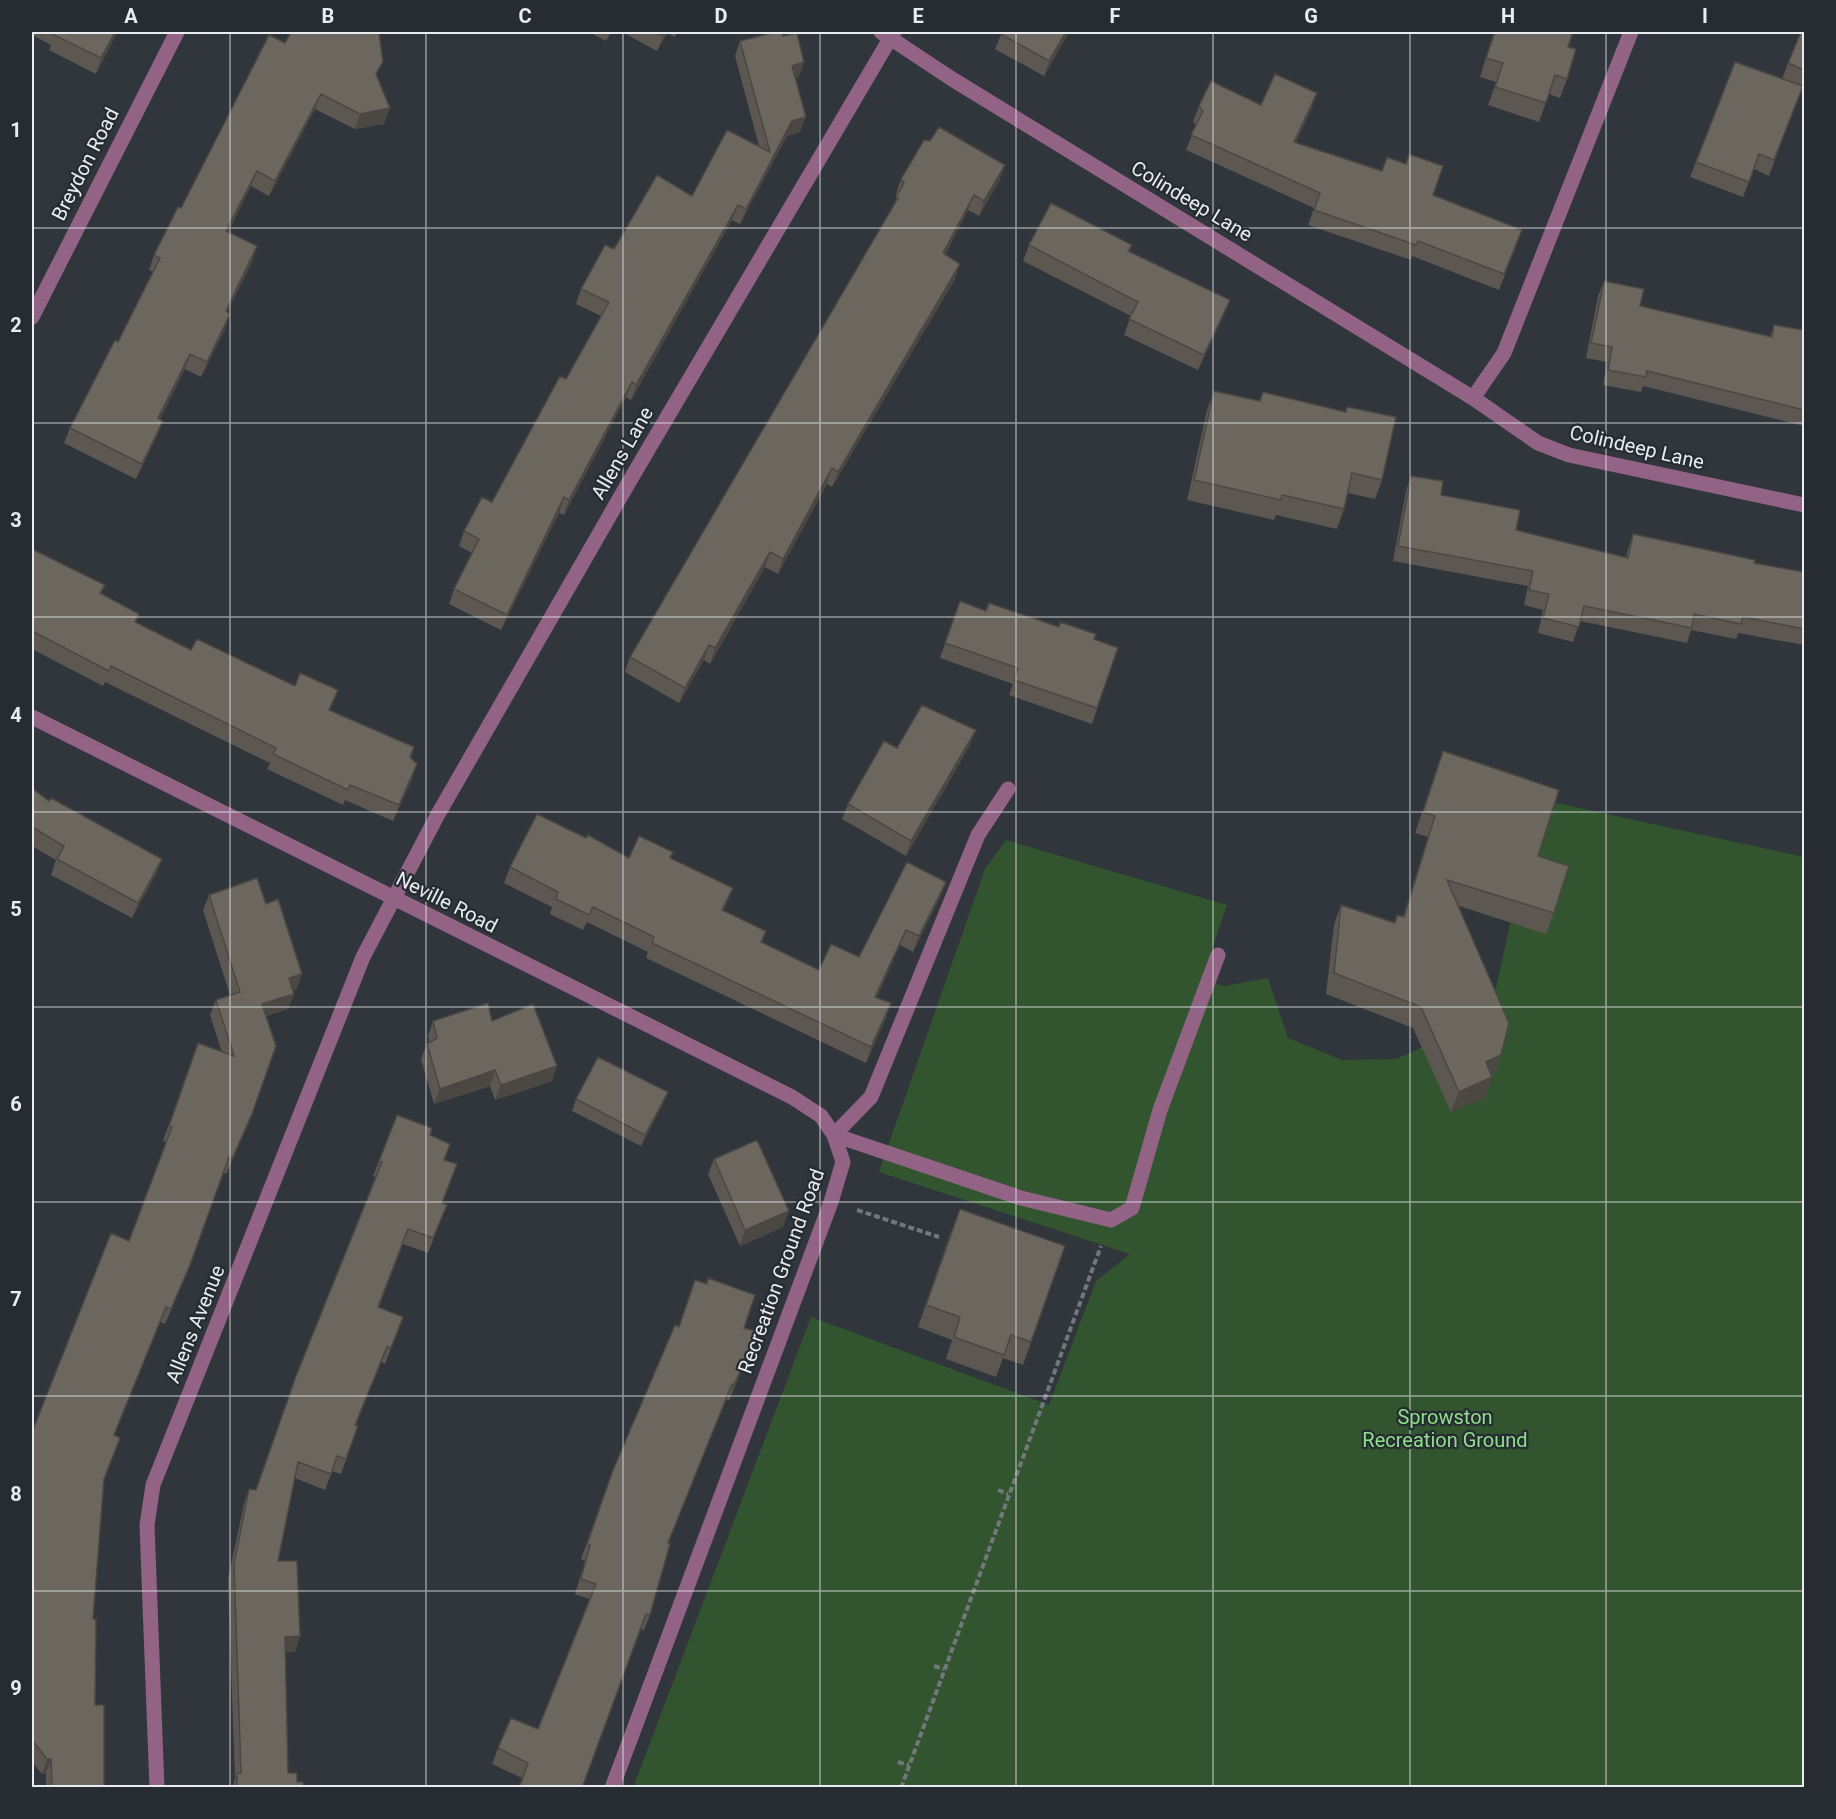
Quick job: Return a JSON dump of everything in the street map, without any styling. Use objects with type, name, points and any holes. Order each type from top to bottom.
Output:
[{"type":"street","name":"Breydon Road","points":[[32,317],[177,32]]},
{"type":"street","points":[[1473,398],[1504,353],[1631,32]]},
{"type":"street","name":"Colindeep Lane","points":[[889,34],[952,79],[1473,398],[1538,444],[1569,455],[1804,505]]},
{"type":"street","name":"Allens Lane","points":[[394,899],[437,816],[889,34]]},
{"type":"street","name":"Neville Road","points":[[32,717],[792,1097],[821,1116],[834,1135]]},
{"type":"street","points":[[1008,789],[978,835],[870,1097],[834,1135],[1021,1198],[1111,1220],[1132,1208],[1160,1110],[1218,955]]},
{"type":"street","name":"Allens Avenue","points":[[157,1788],[147,1525],[153,1485],[363,957],[394,899]]},
{"type":"street","name":"Recreation Ground Road","points":[[612,1788],[831,1202],[843,1162],[834,1135]]},
{"type":"path","points":[[831,1202],[939,1237]]},
{"type":"path","points":[[901,1788],[1111,1220]]},
{"type":"path","points":[[998,1490],[1008,1494]]},
{"type":"path","points":[[934,1666],[944,1669]]},
{"type":"path","points":[[898,1762],[909,1765]]},
{"type":"green space","name":"Sprowston Recreation Ground","points":[[1538,799],[1804,857],[1804,1787],[633,1788],[811,1317],[1049,1405],[1096,1281],[1130,1254],[879,1172],[985,869],[1006,840],[1227,905],[1202,979],[1224,986],[1268,978],[1288,1038],[1342,1060],[1396,1059],[1489,1018]]},
{"type":"building","points":[[56,32],[115,32],[101,58],[54,35]]},
{"type":"building","points":[[291,32],[380,32],[383,61],[376,74],[390,108],[360,114],[321,94],[275,181],[257,171],[226,231],[257,246],[226,311],[230,314],[207,362],[190,354],[158,418],[163,421],[142,464],[70,428],[115,340],[118,342],[160,258],[154,255],[178,207],[181,208],[269,35],[285,43]]},
{"type":"building","points":[[782,32],[783,36],[797,33],[804,62],[792,66],[806,117],[792,121],[746,209],[738,205],[636,385],[632,382],[569,500],[564,497],[507,615],[454,589],[479,539],[464,531],[482,497],[492,502],[560,376],[566,379],[609,302],[581,289],[605,245],[614,249],[657,175],[692,196],[727,130],[770,152],[740,41]]},
{"type":"building","points":[[1002,32],[1066,32],[1049,61],[1001,34]]},
{"type":"building","points":[[1495,32],[1573,32],[1568,47],[1576,49],[1567,79],[1555,75],[1546,103],[1495,87],[1503,63],[1486,58]]},
{"type":"building","points":[[1801,32],[1804,32],[1804,70],[1788,63]]},
{"type":"building","points":[[1735,62],[1803,86],[1774,160],[1759,154],[1749,182],[1696,162]]},
{"type":"building","points":[[1275,74],[1317,93],[1294,142],[1382,171],[1387,157],[1406,164],[1409,154],[1443,166],[1433,195],[1522,230],[1504,274],[1418,241],[1416,245],[1314,210],[1320,193],[1191,135],[1203,111],[1199,106],[1211,81],[1261,105]]},
{"type":"building","points":[[939,127],[1005,165],[984,201],[974,195],[943,253],[960,264],[838,472],[832,468],[783,559],[770,552],[715,648],[709,645],[685,688],[630,657],[898,198],[896,197],[904,183],[901,179],[924,140],[930,141]]},
{"type":"building","points":[[1051,203],[1132,245],[1128,251],[1230,300],[1204,355],[1129,319],[1138,302],[1029,245]]},
{"type":"building","points":[[1604,281],[1644,289],[1640,306],[1772,337],[1774,325],[1804,330],[1804,410],[1647,371],[1646,377],[1608,370],[1612,347],[1591,343]]},
{"type":"building","points":[[1214,391],[1260,401],[1263,392],[1346,412],[1347,407],[1396,417],[1382,480],[1352,473],[1344,509],[1282,495],[1281,500],[1194,480]]},
{"type":"building","points":[[1411,476],[1443,481],[1441,495],[1520,510],[1516,530],[1628,558],[1633,534],[1755,560],[1754,563],[1804,572],[1804,629],[1743,617],[1741,624],[1694,614],[1692,628],[1584,606],[1579,627],[1543,618],[1549,594],[1529,590],[1533,571],[1398,546]]},
{"type":"building","points":[[32,549],[105,585],[100,593],[139,614],[135,622],[191,650],[197,639],[295,686],[300,673],[338,690],[329,710],[414,747],[410,757],[417,764],[399,805],[350,785],[348,790],[273,754],[276,748],[111,666],[109,671],[32,631]]},
{"type":"building","points":[[960,601],[986,611],[989,603],[1059,627],[1060,622],[1096,634],[1094,639],[1118,648],[1097,708],[1014,680],[1018,668],[945,643]]},
{"type":"building","points":[[922,705],[976,730],[911,841],[848,804],[884,741],[897,748]]},
{"type":"building","points":[[1443,751],[1559,790],[1538,856],[1569,866],[1554,913],[1447,880],[1509,1023],[1501,1055],[1486,1062],[1492,1077],[1459,1092],[1421,1007],[1334,973],[1341,905],[1395,923],[1397,915],[1404,917],[1435,816],[1423,812]]},
{"type":"building","points":[[32,788],[49,801],[51,798],[162,859],[138,903],[57,859],[64,846],[32,827]]},
{"type":"building","points":[[537,814],[586,838],[588,835],[629,858],[639,836],[673,852],[670,858],[733,888],[722,910],[766,931],[761,942],[819,970],[831,944],[859,957],[907,862],[946,882],[919,936],[906,930],[875,997],[891,1003],[871,1047],[652,943],[654,937],[593,907],[589,915],[556,899],[558,892],[510,867]]},
{"type":"building","points":[[257,878],[266,904],[278,899],[302,974],[289,978],[294,994],[262,1004],[276,1046],[252,1114],[232,1159],[229,1157],[190,1265],[171,1309],[166,1307],[114,1435],[120,1438],[104,1479],[93,1619],[96,1619],[95,1705],[104,1705],[104,1788],[52,1788],[51,1759],[47,1759],[32,1740],[32,1432],[111,1233],[129,1241],[172,1127],[169,1126],[198,1043],[234,1056],[216,1000],[240,992],[209,895]]},
{"type":"building","points":[[488,1003],[492,1021],[533,1004],[557,1066],[501,1085],[495,1070],[440,1089],[427,1044],[437,1038],[433,1021]]},
{"type":"building","points":[[598,1057],[668,1092],[645,1135],[576,1099]]},
{"type":"building","points":[[397,1115],[432,1128],[430,1135],[450,1144],[444,1160],[457,1164],[442,1203],[447,1205],[433,1238],[408,1229],[378,1307],[403,1317],[391,1348],[387,1347],[355,1425],[358,1426],[346,1459],[337,1456],[331,1474],[298,1462],[278,1561],[297,1561],[300,1636],[285,1637],[288,1773],[297,1773],[297,1782],[303,1782],[303,1788],[237,1788],[237,1773],[241,1773],[234,1564],[249,1489],[256,1490],[296,1376],[382,1162],[379,1161]]},
{"type":"building","points":[[757,1140],[789,1211],[745,1230],[714,1159]]},
{"type":"building","points":[[960,1209],[1065,1246],[1031,1342],[1011,1335],[1004,1355],[954,1337],[960,1317],[926,1305]]},
{"type":"building","points":[[708,1278],[755,1295],[744,1328],[755,1331],[747,1356],[734,1385],[732,1384],[668,1543],[670,1544],[650,1615],[646,1614],[582,1788],[519,1788],[528,1763],[498,1748],[511,1718],[538,1729],[596,1584],[581,1579],[590,1545],[587,1544],[613,1470],[675,1325],[679,1327],[695,1280],[707,1284]]}]
